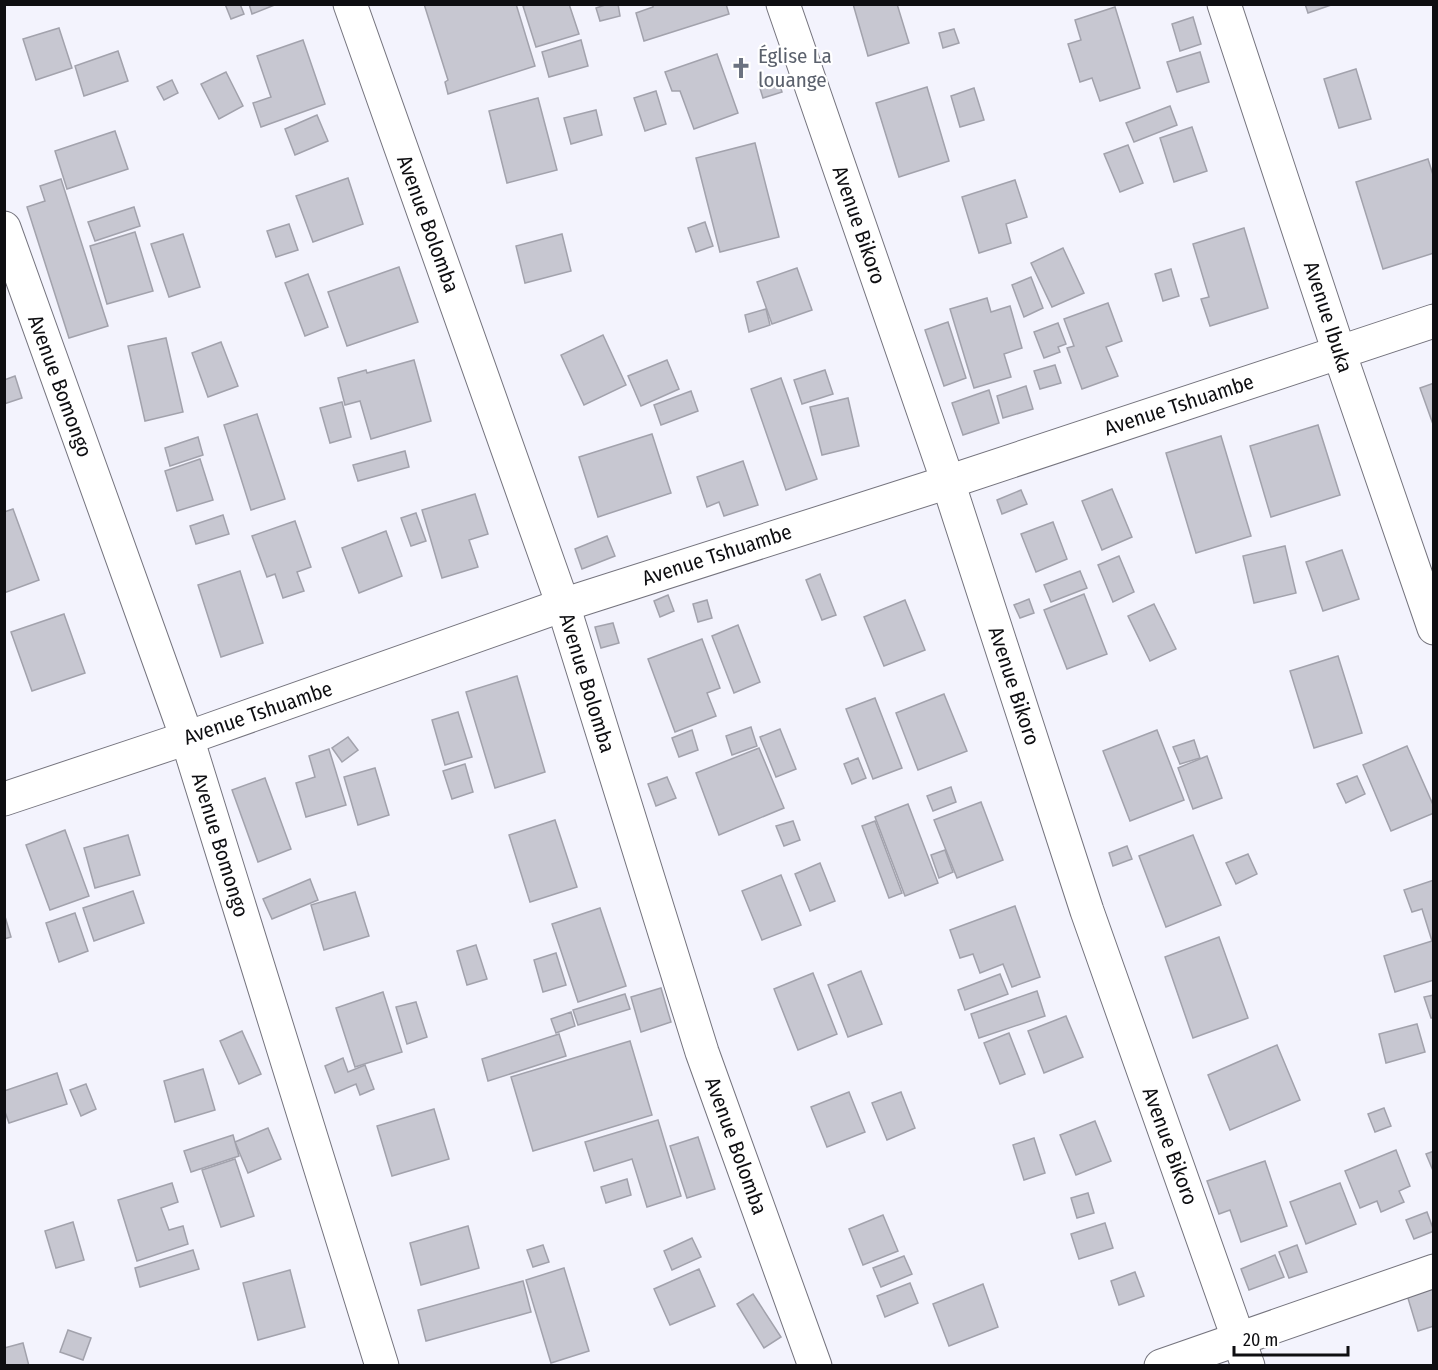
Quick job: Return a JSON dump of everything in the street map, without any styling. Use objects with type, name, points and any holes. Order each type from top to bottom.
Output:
[{"type":"street","name":"Avenue Bolomba","points":[[350,4],[563,605],[702,1052],[815,1365]]},
{"type":"street","name":"Avenue Bikoro","points":[[783,4],[948,482],[1087,911],[1244,1352]]},
{"type":"street","name":"Avenue Ibuka","points":[[1224,4],[1434,628]]},
{"type":"street","name":"Avenue Bomongo","points":[[4,228],[187,738],[382,1365]]},
{"type":"street","name":"Avenue Tshuambe","points":[[4,799],[187,738],[563,605],[948,482],[1434,321]]},
{"type":"street","points":[[1161,1365],[1244,1352],[1434,1271]]},
{"type":"building","points":[[225,4],[240,4],[244,14],[231,19]]},
{"type":"building","points":[[249,4],[277,4],[252,14]]},
{"type":"building","points":[[424,4],[516,4],[535,66],[448,94],[445,82],[448,80]]},
{"type":"building","points":[[569,4],[579,34],[536,47],[523,6]]},
{"type":"building","points":[[618,4],[620,16],[600,21],[596,8]]},
{"type":"building","points":[[653,4],[726,4],[729,14],[644,41],[636,13],[653,7]]},
{"type":"building","points":[[853,4],[897,4],[909,43],[868,56]]},
{"type":"building","points":[[1305,4],[1334,4],[1308,13]]},
{"type":"building","points":[[1115,7],[1140,88],[1100,101],[1092,78],[1080,82],[1068,44],[1081,40],[1075,20]]},
{"type":"building","points":[[1193,17],[1201,44],[1180,51],[1172,24]]},
{"type":"building","points":[[59,28],[72,68],[36,80],[23,39]]},
{"type":"building","points":[[954,29],[959,43],[943,48],[939,33]]},
{"type":"building","points":[[303,40],[325,104],[261,127],[253,103],[271,97],[257,56]]},
{"type":"building","points":[[581,40],[588,66],[549,77],[542,52]]},
{"type":"building","points":[[118,51],[128,81],[84,96],[75,66]]},
{"type":"building","points":[[1200,52],[1209,82],[1177,92],[1167,62]]},
{"type":"building","points":[[717,54],[738,113],[694,129],[680,91],[672,91],[665,72]]},
{"type":"building","points":[[1356,69],[1371,119],[1339,128],[1324,79]]},
{"type":"building","points":[[226,72],[243,106],[219,119],[201,84]]},
{"type":"building","points":[[777,76],[782,92],[763,98],[758,82]]},
{"type":"building","points":[[172,80],[178,93],[164,100],[157,87]]},
{"type":"building","points":[[927,87],[949,161],[899,177],[876,103]]},
{"type":"building","points":[[974,88],[984,120],[960,127],[951,96]]},
{"type":"building","points":[[656,91],[666,124],[645,131],[634,98]]},
{"type":"building","points":[[538,98],[557,170],[507,183],[489,111]]},
{"type":"building","points":[[1170,106],[1177,125],[1134,142],[1126,123]]},
{"type":"building","points":[[596,110],[602,135],[571,144],[564,118]]},
{"type":"building","points":[[317,115],[328,141],[295,155],[285,129]]},
{"type":"building","points":[[1192,127],[1207,171],[1174,182],[1160,138]]},
{"type":"building","points":[[115,131],[128,169],[67,189],[55,151]]},
{"type":"building","points":[[755,143],[779,237],[720,252],[696,158]]},
{"type":"building","points":[[1128,145],[1143,183],[1120,192],[1104,154]]},
{"type":"building","points":[[1428,159],[1434,178],[1434,253],[1383,269],[1356,182]]},
{"type":"building","points":[[348,178],[363,224],[313,242],[296,196]]},
{"type":"building","points":[[61,179],[108,326],[69,338],[27,207],[45,201],[40,186]]},
{"type":"building","points":[[1015,180],[1027,217],[1006,224],[1011,243],[979,253],[962,197]]},
{"type":"building","points":[[134,207],[140,226],[95,241],[88,222]]},
{"type":"building","points":[[705,222],[713,246],[696,252],[688,228]]},
{"type":"building","points":[[289,224],[298,250],[276,257],[267,231]]},
{"type":"building","points":[[1244,228],[1268,308],[1210,326],[1201,299],[1209,297],[1193,244]]},
{"type":"building","points":[[135,232],[153,291],[107,304],[90,246]]},
{"type":"building","points":[[183,234],[200,287],[169,297],[151,244]]},
{"type":"building","points":[[562,234],[571,271],[525,283],[516,246]]},
{"type":"building","points":[[1063,248],[1084,293],[1052,307],[1031,263]]},
{"type":"building","points":[[399,267],[418,322],[347,346],[328,292]]},
{"type":"building","points":[[797,268],[812,310],[772,324],[757,282]]},
{"type":"building","points":[[1171,269],[1179,296],[1163,301],[1155,274]]},
{"type":"building","points":[[308,274],[328,327],[305,336],[285,283]]},
{"type":"building","points":[[1031,277],[1043,308],[1024,317],[1012,285]]},
{"type":"building","points":[[987,298],[991,312],[1010,306],[1022,348],[1004,354],[1011,377],[974,388],[950,309]]},
{"type":"building","points":[[1108,303],[1122,341],[1106,347],[1118,376],[1082,389],[1067,348],[1074,346],[1064,319]]},
{"type":"building","points":[[766,309],[770,325],[749,332],[745,315]]},
{"type":"building","points":[[948,322],[966,378],[944,386],[925,330]]},
{"type":"building","points":[[1058,323],[1066,344],[1058,347],[1060,352],[1044,358],[1034,332]]},
{"type":"building","points":[[603,335],[626,385],[584,405],[561,355]]},
{"type":"building","points":[[166,338],[183,412],[145,421],[128,346]]},
{"type":"building","points":[[221,342],[238,386],[208,397],[192,353]]},
{"type":"building","points":[[414,360],[431,421],[371,439],[360,401],[345,405],[338,378],[366,370],[367,373]]},
{"type":"building","points":[[667,360],[679,389],[641,406],[628,376]]},
{"type":"building","points":[[1055,365],[1061,383],[1040,389],[1034,371]]},
{"type":"building","points":[[825,370],[833,394],[802,404],[794,380]]},
{"type":"building","points":[[15,376],[22,398],[4,404],[4,380]]},
{"type":"building","points":[[781,378],[817,479],[786,490],[751,389]]},
{"type":"building","points":[[1434,383],[1434,427],[1420,388]]},
{"type":"building","points":[[1026,386],[1033,409],[1003,418],[997,396]]},
{"type":"building","points":[[989,390],[999,423],[963,435],[952,403]]},
{"type":"building","points":[[691,391],[698,411],[661,425],[654,405]]},
{"type":"building","points":[[848,398],[859,446],[822,455],[810,407]]},
{"type":"building","points":[[342,402],[351,437],[330,443],[320,408]]},
{"type":"building","points":[[257,414],[285,499],[251,510],[224,425]]},
{"type":"building","points":[[1318,425],[1340,495],[1271,517],[1250,446]]},
{"type":"building","points":[[652,434],[671,493],[598,517],[579,457]]},
{"type":"building","points":[[1221,436],[1251,536],[1196,553],[1166,453]]},
{"type":"building","points":[[198,437],[203,455],[170,466],[165,448]]},
{"type":"building","points":[[405,451],[409,467],[358,481],[353,465]]},
{"type":"building","points":[[200,459],[213,500],[177,511],[165,471]]},
{"type":"building","points":[[743,461],[758,505],[724,516],[719,502],[707,507],[697,477]]},
{"type":"building","points":[[1112,489],[1132,537],[1102,550],[1082,501]]},
{"type":"building","points":[[1021,490],[1027,504],[1002,514],[997,500]]},
{"type":"building","points":[[475,494],[488,534],[469,540],[478,567],[442,578],[422,510]]},
{"type":"building","points":[[13,509],[39,580],[4,593],[4,512]]},
{"type":"building","points":[[416,513],[426,541],[411,546],[401,518]]},
{"type":"building","points":[[223,515],[229,534],[196,544],[190,526]]},
{"type":"building","points":[[295,521],[311,567],[297,572],[304,591],[283,598],[275,574],[267,577],[252,536]]},
{"type":"building","points":[[1053,522],[1067,559],[1036,572],[1021,534]]},
{"type":"building","points":[[386,531],[402,576],[359,593],[342,548]]},
{"type":"building","points":[[607,536],[615,556],[582,569],[575,549]]},
{"type":"building","points":[[1285,546],[1296,593],[1254,603],[1243,556]]},
{"type":"building","points":[[1342,550],[1359,599],[1323,611],[1306,562]]},
{"type":"building","points":[[1119,556],[1134,592],[1113,602],[1098,565]]},
{"type":"building","points":[[240,571],[263,643],[221,657],[198,585]]},
{"type":"building","points":[[1080,571],[1087,588],[1051,602],[1044,585]]},
{"type":"building","points":[[820,574],[836,615],[822,620],[806,580]]},
{"type":"building","points":[[1084,594],[1107,654],[1067,669],[1044,610]]},
{"type":"building","points":[[668,595],[674,611],[660,617],[654,601]]},
{"type":"building","points":[[1029,599],[1034,613],[1020,618],[1014,605]]},
{"type":"building","points":[[707,600],[712,618],[698,622],[693,604]]},
{"type":"building","points":[[905,600],[925,650],[884,666],[864,617]]},
{"type":"building","points":[[1154,604],[1176,649],[1150,661],[1128,616]]},
{"type":"building","points":[[64,614],[85,673],[32,691],[11,632]]},
{"type":"building","points":[[613,623],[619,643],[601,648],[595,627]]},
{"type":"building","points":[[738,625],[760,682],[734,693],[712,636]]},
{"type":"building","points":[[702,639],[720,688],[707,693],[716,716],[675,732],[648,659]]},
{"type":"building","points":[[1338,656],[1362,733],[1314,748],[1290,671]]},
{"type":"building","points":[[517,676],[545,772],[495,788],[466,692]]},
{"type":"building","points":[[944,694],[967,751],[918,770],[896,713]]},
{"type":"building","points":[[875,698],[902,768],[873,779],[846,709]]},
{"type":"building","points":[[458,712],[472,757],[445,765],[432,720]]},
{"type":"building","points":[[751,727],[757,746],[732,755],[726,736]]},
{"type":"building","points":[[780,729],[796,769],[776,777],[760,737]]},
{"type":"building","points":[[692,730],[698,750],[679,757],[672,738]]},
{"type":"building","points":[[1157,730],[1184,800],[1130,821],[1103,751]]},
{"type":"building","points":[[348,737],[358,750],[342,762],[332,748]]},
{"type":"building","points":[[1194,740],[1200,758],[1180,764],[1173,747]]},
{"type":"building","points":[[1407,746],[1434,807],[1434,813],[1391,831],[1363,765]]},
{"type":"building","points":[[759,748],[784,808],[719,835],[696,773]]},
{"type":"building","points":[[329,749],[346,805],[306,817],[296,783],[315,777],[309,756]]},
{"type":"building","points":[[1207,756],[1222,798],[1193,809],[1178,768]]},
{"type":"building","points":[[858,758],[866,778],[852,784],[844,764]]},
{"type":"building","points":[[465,764],[473,792],[452,799],[443,771]]},
{"type":"building","points":[[375,768],[389,815],[358,825],[344,777]]},
{"type":"building","points":[[1357,776],[1365,794],[1346,803],[1337,784]]},
{"type":"building","points":[[667,777],[676,798],[656,806],[648,784]]},
{"type":"building","points":[[265,778],[291,849],[258,862],[232,790]]},
{"type":"building","points":[[951,787],[956,802],[933,811],[927,796]]},
{"type":"building","points":[[981,802],[1003,860],[957,878],[934,820]]},
{"type":"building","points":[[908,804],[938,883],[905,896],[875,817]]},
{"type":"building","points":[[555,820],[577,887],[530,902],[509,835]]},
{"type":"building","points":[[793,821],[800,840],[784,846],[776,826]]},
{"type":"building","points":[[875,821],[902,893],[889,898],[862,826]]},
{"type":"building","points":[[65,830],[89,896],[50,910],[26,845]]},
{"type":"building","points":[[128,835],[140,875],[95,888],[84,848]]},
{"type":"building","points":[[1193,835],[1221,905],[1166,927],[1139,856]]},
{"type":"building","points":[[1127,846],[1132,859],[1113,866],[1109,853]]},
{"type":"building","points":[[945,850],[953,872],[939,878],[931,855]]},
{"type":"building","points":[[1248,854],[1257,874],[1236,884],[1226,863]]},
{"type":"building","points":[[820,863],[835,901],[810,911],[795,874]]},
{"type":"building","points":[[781,875],[801,925],[762,940],[742,891]]},
{"type":"building","points":[[310,879],[318,900],[272,919],[263,899]]},
{"type":"building","points":[[1434,880],[1434,980],[1395,992],[1384,956],[1432,941],[1422,909],[1412,912],[1404,890]]},
{"type":"building","points":[[133,891],[144,923],[94,941],[83,908]]},
{"type":"building","points":[[355,892],[369,936],[324,950],[311,905]]},
{"type":"building","points":[[1015,906],[1040,977],[1012,987],[1003,964],[980,973],[973,954],[960,958],[950,930]]},
{"type":"building","points":[[600,908],[626,986],[578,1002],[552,924]]},
{"type":"building","points":[[4,913],[11,937],[4,939]]},
{"type":"building","points":[[75,913],[88,951],[59,962],[46,923]]},
{"type":"building","points":[[1219,937],[1248,1018],[1193,1038],[1165,957]]},
{"type":"building","points":[[476,945],[487,979],[467,985],[457,951]]},
{"type":"building","points":[[556,953],[566,985],[543,992],[534,960]]},
{"type":"building","points":[[861,971],[882,1024],[848,1037],[828,985]]},
{"type":"building","points":[[813,973],[837,1034],[798,1050],[774,989]]},
{"type":"building","points":[[1000,974],[1008,994],[965,1010],[958,990]]},
{"type":"building","points":[[661,988],[671,1022],[641,1032],[631,997]]},
{"type":"building","points":[[1037,991],[1045,1016],[979,1038],[971,1014]]},
{"type":"building","points":[[383,992],[402,1052],[355,1067],[336,1008]]},
{"type":"building","points":[[625,994],[630,1009],[578,1025],[573,1010]]},
{"type":"building","points":[[1434,995],[1434,1018],[1431,1018],[1424,997]]},
{"type":"building","points":[[416,1002],[427,1037],[407,1044],[396,1007]]},
{"type":"building","points":[[571,1012],[575,1026],[556,1033],[551,1019]]},
{"type":"building","points":[[1066,1016],[1083,1057],[1044,1073],[1028,1031]]},
{"type":"building","points":[[1417,1024],[1425,1052],[1386,1063],[1379,1034]]},
{"type":"building","points":[[242,1031],[261,1074],[239,1084],[220,1041]]},
{"type":"building","points":[[1009,1033],[1025,1074],[1000,1084],[984,1043]]},
{"type":"building","points":[[559,1034],[566,1056],[488,1081],[482,1059]]},
{"type":"building","points":[[630,1041],[652,1115],[533,1151],[511,1077]]},
{"type":"building","points":[[1277,1045],[1300,1100],[1230,1130],[1208,1075]]},
{"type":"building","points":[[343,1058],[348,1072],[365,1065],[374,1089],[360,1095],[356,1084],[335,1093],[325,1066]]},
{"type":"building","points":[[203,1069],[215,1110],[175,1122],[164,1081]]},
{"type":"building","points":[[57,1073],[67,1104],[9,1123],[4,1109],[4,1091]]},
{"type":"building","points":[[86,1084],[96,1109],[81,1116],[70,1090]]},
{"type":"building","points":[[849,1092],[865,1132],[827,1147],[811,1107]]},
{"type":"building","points":[[901,1092],[915,1128],[887,1140],[872,1103]]},
{"type":"building","points":[[1384,1108],[1391,1126],[1375,1132],[1368,1114]]},
{"type":"building","points":[[434,1109],[449,1159],[392,1176],[377,1126]]},
{"type":"building","points":[[658,1120],[681,1196],[647,1207],[632,1159],[594,1171],[585,1142]]},
{"type":"building","points":[[1095,1121],[1111,1161],[1076,1175],[1060,1135]]},
{"type":"building","points":[[268,1128],[281,1159],[248,1173],[235,1142]]},
{"type":"building","points":[[233,1135],[239,1156],[191,1172],[184,1151]]},
{"type":"building","points":[[698,1137],[715,1189],[687,1198],[670,1146]]},
{"type":"building","points":[[1034,1138],[1045,1173],[1024,1180],[1013,1145]]},
{"type":"building","points":[[1396,1150],[1410,1186],[1399,1191],[1404,1202],[1381,1212],[1377,1201],[1360,1208],[1345,1171]]},
{"type":"building","points":[[1434,1151],[1434,1173],[1426,1154]]},
{"type":"building","points":[[235,1159],[254,1216],[221,1227],[202,1170]]},
{"type":"building","points":[[1265,1161],[1287,1226],[1241,1242],[1230,1210],[1219,1214],[1207,1181]]},
{"type":"building","points":[[627,1179],[631,1195],[606,1203],[601,1187]]},
{"type":"building","points":[[172,1183],[178,1202],[161,1208],[169,1230],[183,1226],[188,1244],[137,1261],[118,1200]]},
{"type":"building","points":[[1340,1183],[1356,1224],[1306,1244],[1290,1202]]},
{"type":"building","points":[[1088,1193],[1094,1213],[1077,1218],[1071,1198]]},
{"type":"building","points":[[1427,1212],[1434,1231],[1414,1239],[1406,1220]]},
{"type":"building","points":[[883,1215],[898,1251],[863,1265],[849,1229]]},
{"type":"building","points":[[73,1222],[84,1260],[56,1268],[45,1231]]},
{"type":"building","points":[[1105,1223],[1113,1248],[1079,1259],[1071,1234]]},
{"type":"building","points":[[468,1226],[479,1268],[421,1285],[410,1243]]},
{"type":"building","points":[[692,1238],[701,1257],[672,1270],[664,1251]]},
{"type":"building","points":[[543,1245],[549,1262],[533,1267],[527,1250]]},
{"type":"building","points":[[1297,1245],[1307,1272],[1289,1278],[1279,1252]]},
{"type":"building","points":[[193,1250],[199,1269],[140,1287],[135,1268]]},
{"type":"building","points":[[1275,1255],[1284,1277],[1249,1290],[1241,1269]]},
{"type":"building","points":[[904,1256],[912,1274],[881,1287],[873,1268]]},
{"type":"building","points":[[564,1268],[589,1351],[551,1363],[526,1280]]},
{"type":"building","points":[[699,1269],[715,1306],[670,1325],[654,1289]]},
{"type":"building","points":[[290,1270],[305,1327],[258,1340],[243,1283]]},
{"type":"building","points":[[1135,1272],[1144,1296],[1119,1305],[1111,1281]]},
{"type":"building","points":[[523,1281],[531,1312],[426,1341],[418,1310]]},
{"type":"building","points":[[910,1283],[918,1303],[885,1317],[877,1296]]},
{"type":"building","points":[[983,1284],[998,1327],[949,1346],[933,1304]]},
{"type":"building","points":[[1434,1286],[1434,1326],[1418,1331],[1407,1295]]},
{"type":"building","points":[[753,1294],[781,1337],[764,1348],[737,1304]]},
{"type":"building","points":[[68,1330],[91,1338],[83,1360],[60,1352]]},
{"type":"building","points":[[23,1343],[29,1366],[4,1366],[4,1348]]},
{"type":"place","name":"Église La louange","points":[[741,68]]}]
